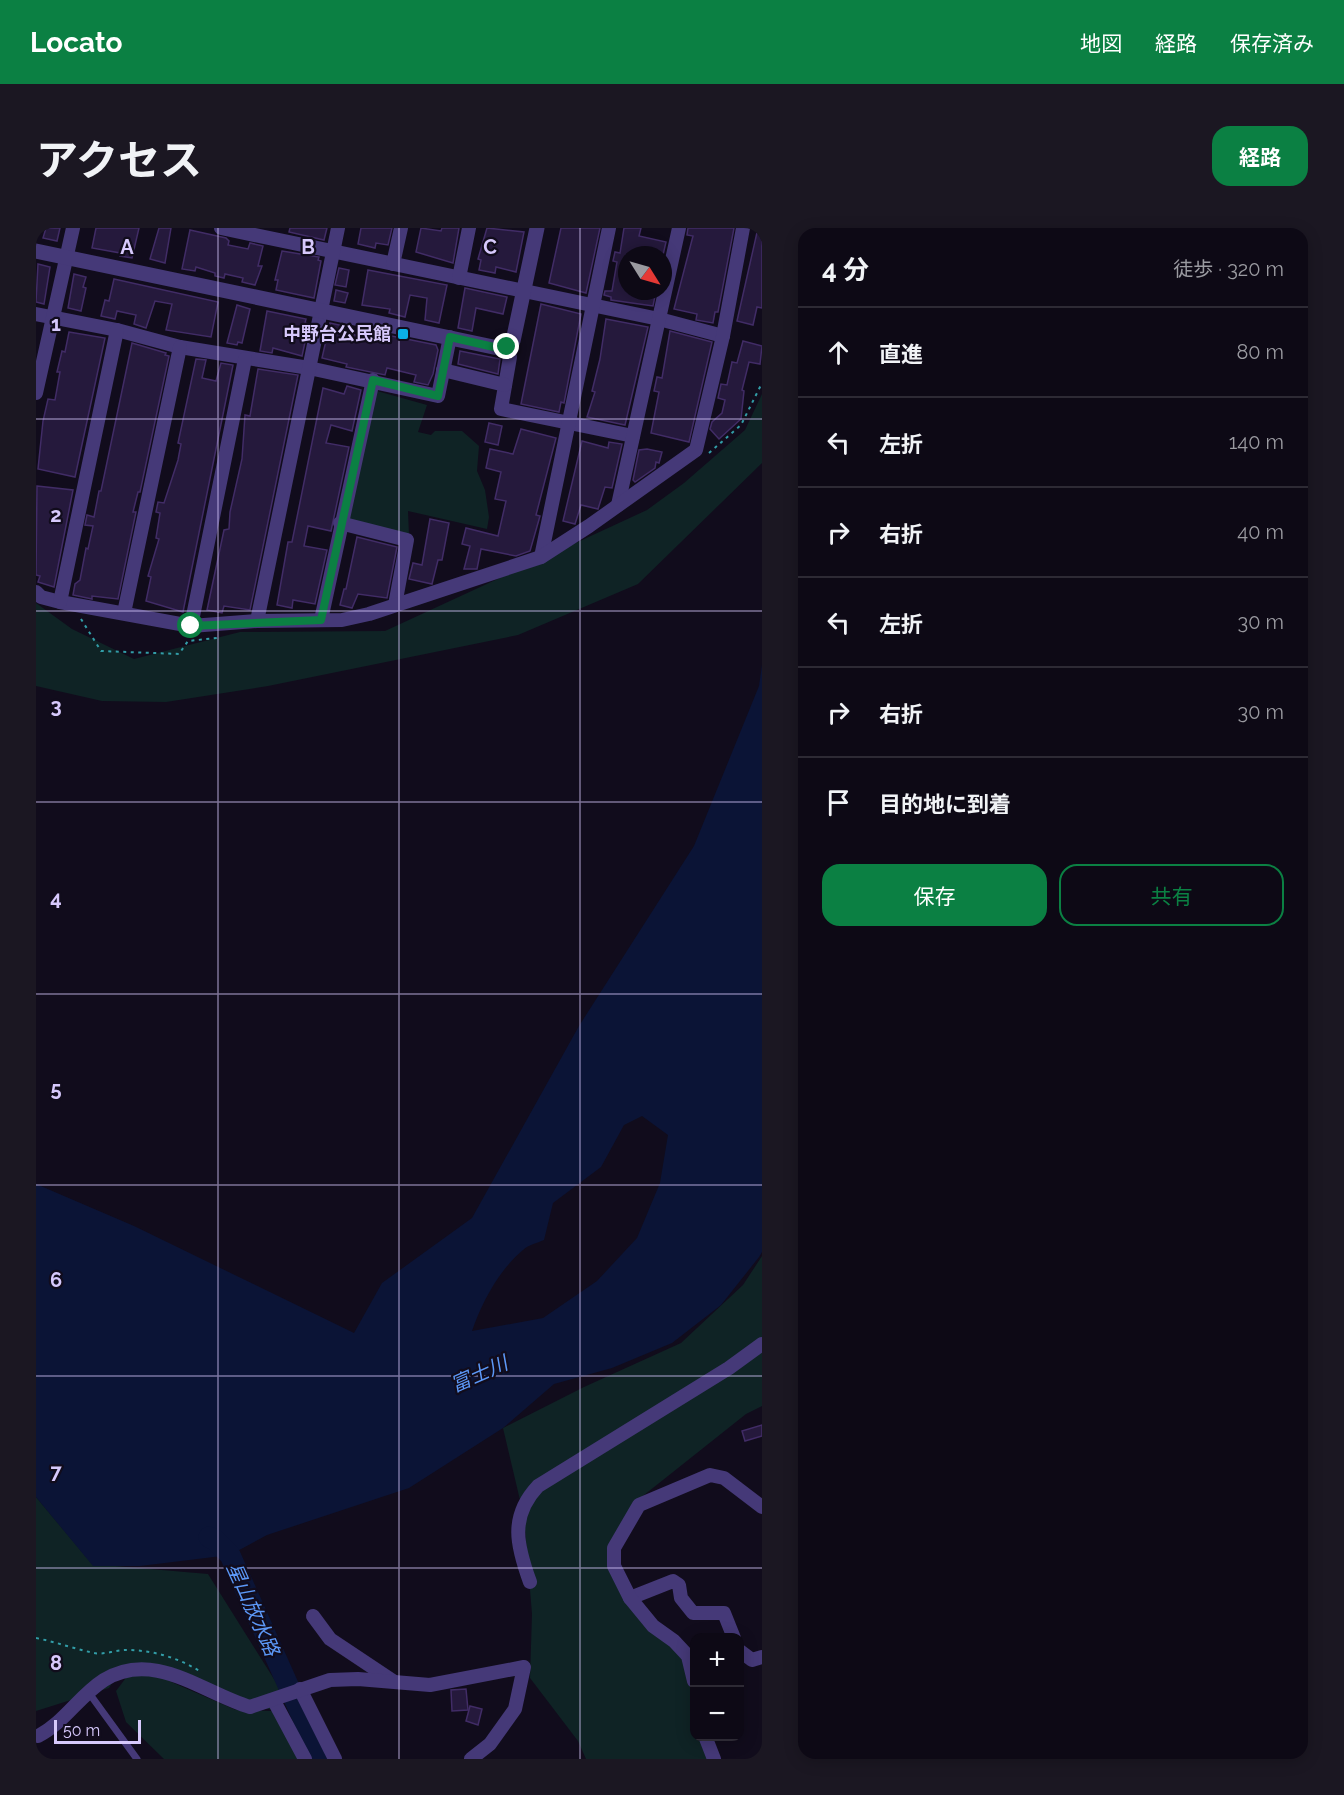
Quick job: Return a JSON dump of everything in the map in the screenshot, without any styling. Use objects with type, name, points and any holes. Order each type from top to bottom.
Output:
[{"type":"street","points":[[36,393],[73,228]]},
{"type":"street","points":[[221,228],[273,234],[333,253],[659,319],[723,336]]},
{"type":"street","points":[[257,621],[338,228]]},
{"type":"street","points":[[393,264],[401,228]]},
{"type":"street","points":[[459,278],[469,228]]},
{"type":"street","points":[[36,251],[498,348],[507,347],[513,340],[537,228]]},
{"type":"street","points":[[541,557],[609,228]]},
{"type":"street","points":[[618,504],[679,228]]},
{"type":"street","points":[[36,592],[41,597],[60,602],[191,626],[257,621],[342,621],[541,557],[696,450],[723,336],[743,228]]},
{"type":"street","points":[[36,314],[117,330],[180,347],[373,380],[438,396],[450,337]]},
{"type":"street","points":[[60,602],[117,330]]},
{"type":"street","points":[[124,613],[180,347]]},
{"type":"street","points":[[507,347],[510,357],[501,409],[633,436]]},
{"type":"street","points":[[191,626],[245,359]]},
{"type":"street","points":[[443,370],[505,386]]},
{"type":"street","points":[[321,620],[340,523],[373,380]]},
{"type":"street","points":[[340,523],[407,540],[395,605]]},
{"type":"street","points":[[530,1582],[516,1537],[529,1495],[538,1485],[729,1368],[762,1344]]},
{"type":"street","points":[[690,1664],[688,1656],[674,1641],[653,1626],[630,1598],[614,1566],[614,1548],[639,1505],[710,1475],[724,1478],[762,1507]]},
{"type":"street","points":[[630,1598],[673,1581],[679,1585],[681,1598],[693,1613],[724,1613],[732,1633]]},
{"type":"street","points":[[313,1616],[330,1639],[395,1682]]},
{"type":"street","points":[[744,1654],[752,1660],[762,1657]]},
{"type":"street","points":[[38,1736],[53,1728],[104,1680],[140,1668],[163,1671],[250,1707],[274,1701],[300,1689],[330,1680],[358,1679],[430,1685],[524,1667],[514,1709],[490,1744],[471,1759]]},
{"type":"street","points":[[300,1689],[335,1759]]},
{"type":"street","points":[[274,1701],[305,1759]]},
{"type":"street","points":[[707,1741],[714,1759]]},
{"type":"lane","points":[[89,1693],[137,1759]]},
{"type":"path","points":[[707,454],[741,425],[762,383]]},
{"type":"path","points":[[74,618],[84,620],[101,651],[179,654],[188,640],[224,637]]},
{"type":"green space","points":[[377,391],[427,405],[418,432],[431,435],[435,431],[462,431],[479,446],[477,471],[485,490],[489,517],[487,529],[408,511],[409,535],[349,520]]},
{"type":"green space","points":[[762,394],[762,463],[638,584],[518,635],[268,686],[166,702],[102,701],[36,686],[36,603],[72,629],[134,659],[240,632],[385,631],[647,510],[684,483],[745,430]]},
{"type":"green space","points":[[762,1256],[762,1406],[746,1414],[634,1503],[613,1569],[688,1667],[690,1741],[705,1741],[712,1759],[586,1759],[578,1741],[530,1678],[532,1614],[524,1517],[503,1428],[584,1387],[681,1343],[743,1285]]},
{"type":"green space","points":[[36,1497],[92,1564],[208,1574],[279,1687],[276,1711],[298,1759],[164,1759],[126,1722],[116,1691],[128,1675],[117,1675],[109,1688],[36,1711]],"holes":[[[169,1681],[272,1710],[236,1710]]]},
{"type":"water","name":"富士川","points":[[762,665],[762,1252],[759,1257],[721,1305],[672,1343],[612,1368],[554,1384],[503,1428],[409,1488],[267,1535],[230,1555],[140,1566],[93,1566],[36,1497],[36,1184],[134,1226],[354,1333],[382,1283],[472,1218],[579,1026],[694,846],[759,686]],"holes":[[[642,1116],[668,1135],[660,1183],[637,1238],[597,1281],[543,1318],[472,1331],[486,1298],[506,1267],[525,1248],[544,1240],[553,1203],[601,1167],[624,1125]]]},
{"type":"building","points":[[46,228],[60,228],[57,241],[43,238]]},
{"type":"building","points":[[96,228],[139,228],[132,258],[120,256],[120,253],[92,248]]},
{"type":"building","points":[[159,228],[171,228],[165,263],[150,259]]},
{"type":"building","points":[[290,228],[327,228],[324,240],[289,232]]},
{"type":"building","points":[[361,228],[392,228],[388,245],[376,243],[375,248],[358,244]]},
{"type":"building","points":[[421,228],[441,231],[442,228],[459,228],[453,263],[416,252]]},
{"type":"building","points":[[487,228],[524,232],[516,272],[496,267],[495,273],[479,270],[481,260],[478,259]]},
{"type":"building","points":[[561,228],[600,228],[586,293],[549,283]]},
{"type":"building","points":[[624,228],[641,228],[639,236],[666,242],[665,246],[621,246]]},
{"type":"building","points":[[688,228],[734,228],[718,312],[715,312],[713,323],[696,320],[697,314],[674,309],[693,236],[687,235]]},
{"type":"building","points":[[758,228],[762,228],[762,308],[757,307],[753,325],[737,321]]},
{"type":"building","points":[[190,230],[226,238],[229,241],[228,245],[248,249],[250,243],[263,246],[258,266],[262,266],[255,285],[242,282],[243,278],[225,274],[224,278],[215,276],[215,273],[196,267],[195,271],[182,269]]},
{"type":"building","points":[[282,251],[319,257],[318,260],[321,261],[314,298],[276,290],[278,280],[275,280]]},
{"type":"building","points":[[615,252],[618,253],[618,300],[654,300],[653,306],[611,300],[611,297],[604,295],[605,291],[612,291],[617,262],[613,261]]},
{"type":"building","points":[[38,264],[50,267],[44,304],[36,302]]},
{"type":"building","points":[[339,268],[349,270],[346,287],[335,285]]},
{"type":"building","points":[[368,270],[447,285],[439,323],[425,320],[427,298],[410,295],[405,317],[389,313],[390,309],[362,305]]},
{"type":"building","points":[[74,274],[86,277],[81,311],[68,308]]},
{"type":"building","points":[[114,279],[218,302],[211,337],[166,330],[172,304],[155,301],[146,328],[134,324],[136,315],[117,311],[115,319],[101,316],[105,300],[109,301]]},
{"type":"building","points":[[465,288],[507,297],[503,314],[476,308],[472,331],[458,328]]},
{"type":"building","points":[[336,290],[348,293],[345,303],[334,301]]},
{"type":"building","points":[[541,304],[581,314],[564,403],[561,402],[559,412],[521,404]]},
{"type":"building","points":[[237,305],[250,309],[242,343],[238,342],[237,345],[227,343]]},
{"type":"building","points":[[267,311],[306,319],[305,323],[309,324],[302,356],[273,348],[272,353],[260,351]]},
{"type":"building","points":[[606,319],[648,327],[625,425],[587,417],[595,392],[592,391]]},
{"type":"building","points":[[330,323],[344,326],[343,332],[380,341],[382,334],[436,345],[438,350],[428,385],[414,382],[416,375],[387,368],[385,375],[346,367],[347,364],[322,358]]},
{"type":"building","points":[[670,331],[712,342],[689,442],[651,433],[659,392],[654,391],[657,377],[662,378]]},
{"type":"building","points":[[69,332],[105,338],[75,477],[38,469],[43,421],[48,399],[55,400],[60,372],[57,372],[62,351],[65,352]]},
{"type":"building","points":[[743,341],[762,346],[760,364],[749,362],[742,390],[744,391],[741,419],[719,439],[710,429],[712,422],[722,413],[725,400],[718,398],[721,384],[727,385],[732,362],[737,363]]},
{"type":"building","points":[[132,343],[166,353],[165,355],[169,356],[140,492],[138,492],[133,512],[136,512],[118,599],[92,596],[92,599],[73,595],[75,584],[80,580],[93,526],[85,525],[87,515],[94,517],[99,491],[101,491]]},
{"type":"building","points":[[460,351],[500,359],[498,374],[458,364]]},
{"type":"building","points":[[196,359],[206,360],[202,378],[216,381],[221,363],[233,365],[183,612],[146,601],[151,577],[148,576],[159,539],[156,538],[160,513],[156,512],[158,502],[164,503],[178,460],[181,444],[178,443]]},
{"type":"building","points":[[258,369],[298,375],[250,610],[224,606],[222,613],[207,610],[224,530],[229,529],[230,512],[242,459],[245,415],[250,416]]},
{"type":"building","points":[[347,386],[361,390],[352,431],[331,425],[326,443],[349,447],[331,531],[308,526],[304,546],[327,550],[315,604],[293,600],[292,608],[277,605],[288,542],[292,542],[323,388],[344,394]]},
{"type":"building","points":[[489,423],[502,426],[498,445],[485,442]]},
{"type":"building","points":[[521,429],[556,438],[536,515],[540,516],[530,551],[516,556],[481,549],[477,569],[464,569],[470,546],[462,544],[466,528],[498,536],[506,501],[495,499],[501,472],[486,468],[490,449],[513,454]]},
{"type":"building","points":[[582,441],[608,448],[609,442],[622,444],[612,488],[605,487],[598,509],[581,505],[575,524],[563,521]]},
{"type":"building","points":[[639,450],[662,452],[659,463],[656,462],[655,468],[635,482],[633,480]]},
{"type":"building","points":[[37,486],[73,490],[54,587],[38,582],[40,576],[36,575]]},
{"type":"building","points":[[430,519],[449,523],[442,560],[438,560],[432,584],[409,579],[413,563],[422,565]]},
{"type":"building","points":[[357,537],[397,547],[387,598],[358,594],[352,608],[340,605],[344,589],[346,589]]},
{"type":"building","points":[[762,1425],[762,1436],[745,1441],[742,1431]]},
{"type":"building","points":[[466,1689],[468,1710],[452,1711],[451,1690]]},
{"type":"building","points":[[470,1706],[482,1709],[478,1725],[466,1721]]},
{"type":"waterway","name":"星山放水路","points":[[209,1537],[230,1555],[321,1759]]},
{"type":"place","name":"中野台公民館","points":[[403,334]]},
{"type":"route","points":[[191,626],[257,621],[321,620],[340,523],[373,380],[438,396],[450,337],[498,348],[507,347]]}]
